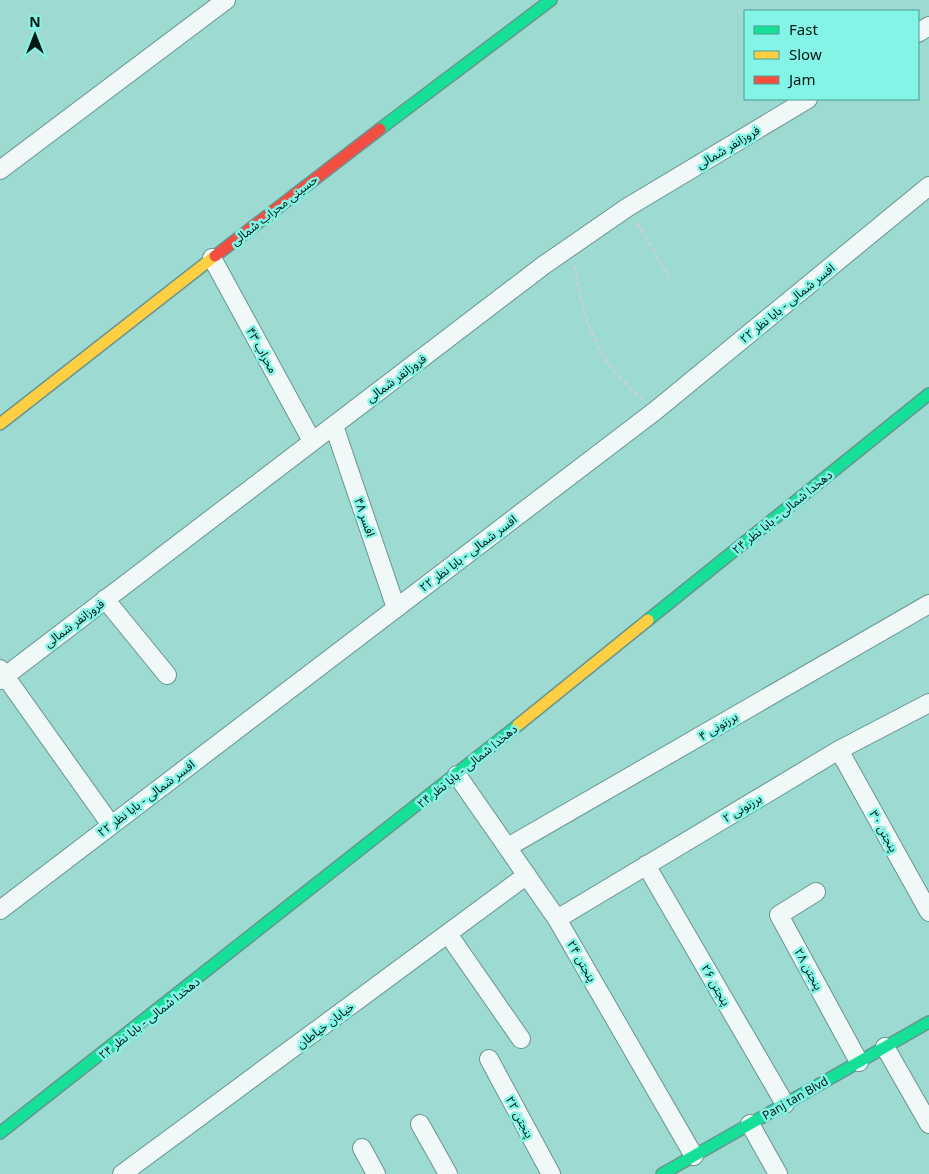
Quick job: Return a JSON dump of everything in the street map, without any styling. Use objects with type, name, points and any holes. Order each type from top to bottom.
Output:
[{"type":"street","points":[[0,170],[226,0]]},
{"type":"street","name":"حسینی محراب شمالی","points":[[0,424],[212,258],[551,0]]},
{"type":"street","name":"فروزانفر شمالی","points":[[2,675],[334,426],[544,265],[628,207],[806,100]]},
{"type":"street","name":"افسر شمالی - بابا نظر ۲۲","points":[[0,910],[655,410],[929,186]]},
{"type":"street","name":"محراب ۴۳","points":[[212,258],[312,441]]},
{"type":"street","name":"دهخدا شمالی - بابا نظر ۲۴","points":[[0,1133],[457,775],[929,394]]},
{"type":"street","name":"افسر ۴۸","points":[[334,426],[396,608]]},
{"type":"street","points":[[105,599],[167,674]]},
{"type":"street","name":"برزنونی ۴","points":[[508,847],[929,604]]},
{"type":"street","points":[[2,675],[111,825]]},
{"type":"street","name":"برزنونی ۲","points":[[558,919],[839,750],[929,702]]},
{"type":"street","name":"پنجتن ۳۰","points":[[839,750],[929,912]]},
{"type":"street","name":"پنجتن ۲۴","points":[[457,775],[558,919],[694,1156]]},
{"type":"street","name":"پنجتن ۲۶","points":[[646,866],[785,1104]]},
{"type":"street","name":"خیابان خیاطان","points":[[122,1174],[527,875]]},
{"type":"street","name":"پنجتن ۲۸","points":[[816,892],[779,915],[859,1062]]},
{"type":"street","points":[[448,934],[521,1039]]},
{"type":"street","name":"Panj tan Blvd","points":[[662,1174],[929,1022]]},
{"type":"street","points":[[885,1047],[929,1124]]},
{"type":"street","name":"پنجتن ۲۲","points":[[489,1059],[551,1174]]},
{"type":"street","points":[[420,1124],[448,1174]]},
{"type":"street","points":[[750,1124],[778,1174]]},
{"type":"street","points":[[362,1148],[376,1174]]},
{"type":"path","points":[[628,207],[669,277]]},
{"type":"path","points":[[573,246],[580,299],[589,331],[601,355],[624,385],[655,410]]},
{"type":"traffic: fast","points":[[380,129],[551,0]]},
{"type":"traffic: fast","points":[[648,620],[929,394]]},
{"type":"traffic: fast","points":[[0,1133],[518,725]]},
{"type":"traffic: fast","points":[[662,1174],[929,1022]]},
{"type":"traffic: slow","points":[[0,424],[215,256]]},
{"type":"traffic: slow","points":[[518,725],[648,620]]},
{"type":"traffic: jam","points":[[215,256],[380,129]]}]
